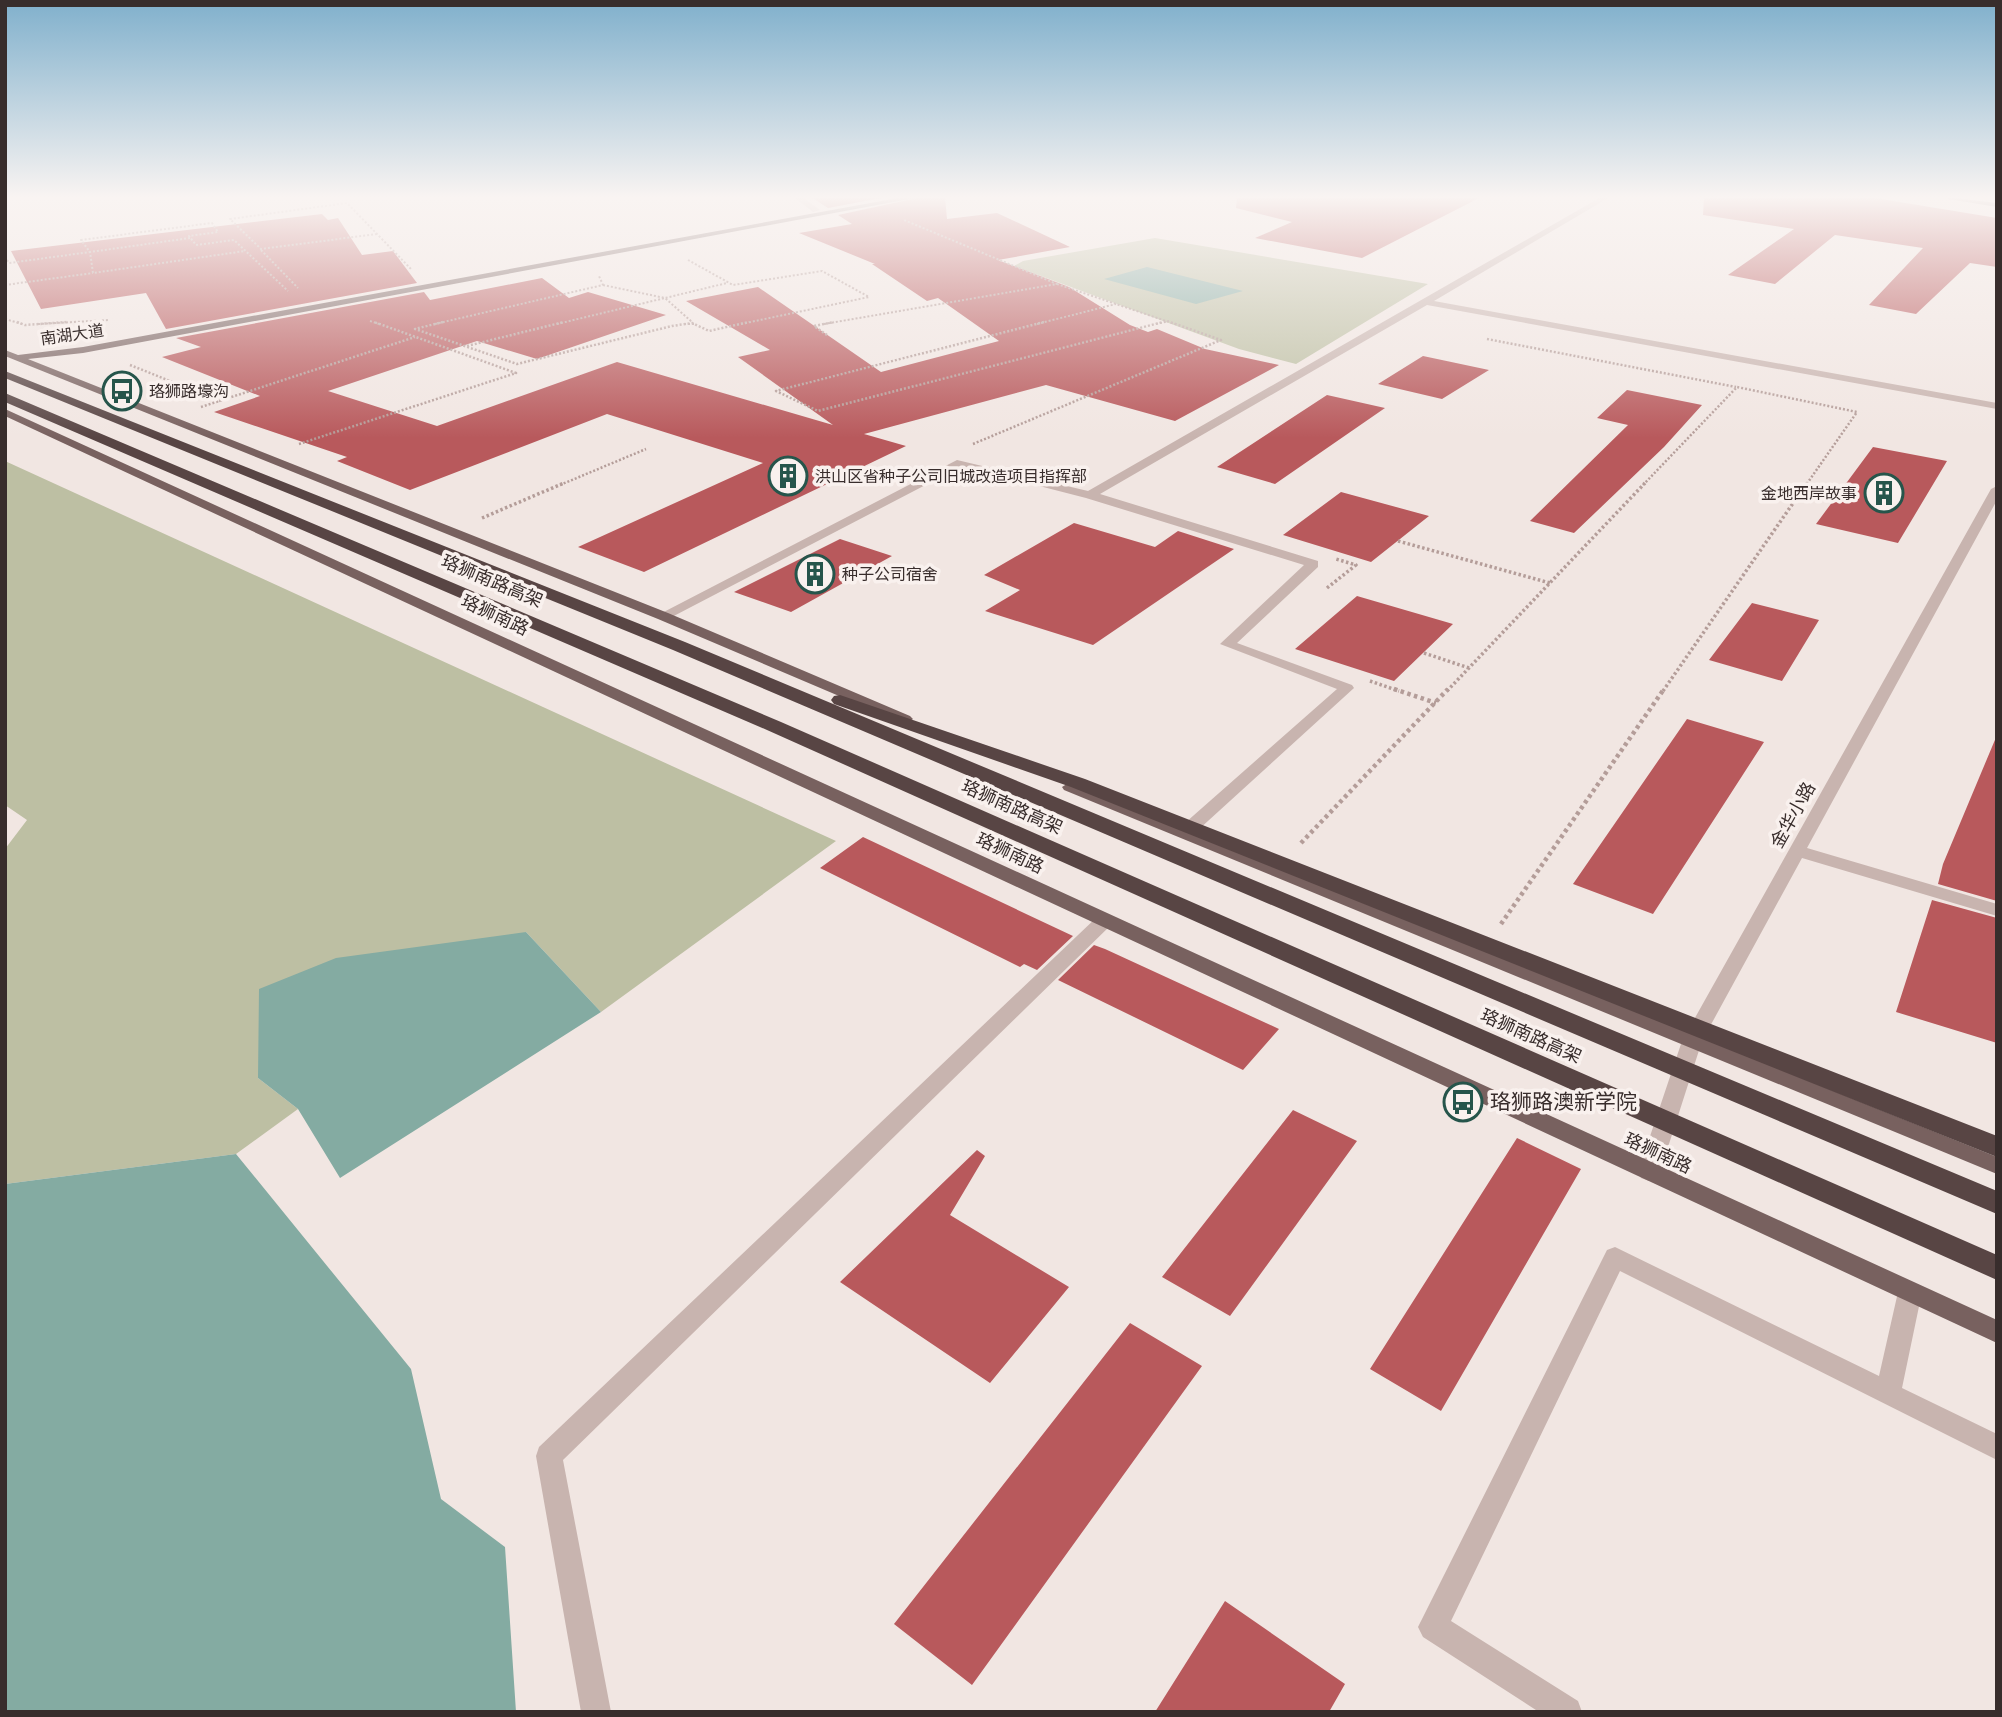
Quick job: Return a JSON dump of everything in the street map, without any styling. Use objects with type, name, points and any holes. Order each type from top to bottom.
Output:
[{"type":"highway","name":"珞狮南路高架","points":[[11,366],[1997,1203]]},
{"type":"highway","name":"珞狮南路高架","points":[[5,397],[774,726],[1997,1268]]},
{"type":"highway","points":[[679,646],[1078,783],[1997,1147]]},
{"type":"main road","name":"南湖大道","points":[[5,360],[11,366],[149,329],[440,277]]},
{"type":"main road","name":"南湖大道","points":[[82,346],[480,277]]},
{"type":"main road","points":[[5,345],[82,346]]},
{"type":"main road","points":[[50,372],[45,365],[48,361],[82,346]]},
{"type":"main road","points":[[5,353],[11,366],[50,372],[663,616],[899,717],[1997,1166]]},
{"type":"main road","name":"珞狮南路","points":[[5,412],[1997,1332]]},
{"type":"street","points":[[1090,495],[1469,277]]},
{"type":"street","points":[[1426,302],[1997,406]]},
{"type":"street","points":[[663,616],[961,462],[1090,495],[1313,564],[1227,644],[1347,688],[1191,827]]},
{"type":"street","name":"金华小路","points":[[1649,1172],[1692,1041],[1997,489]]},
{"type":"street","points":[[1797,851],[1997,910]]},
{"type":"street","points":[[596,1712],[549,1457],[1105,920]]},
{"type":"street","points":[[1567,1712],[1433,1627],[1615,1257],[1997,1448]]},
{"type":"street","points":[[1888,1395],[1910,1292]]},
{"type":"path","points":[[5,285],[63,277]]},
{"type":"path","points":[[274,277],[291,293],[279,297]]},
{"type":"path","points":[[286,277],[296,288],[309,286]]},
{"type":"path","points":[[599,277],[603,285]]},
{"type":"path","points":[[719,277],[733,285],[783,277]]},
{"type":"path","points":[[692,323],[517,364],[415,329],[603,285],[665,298],[692,323],[709,331],[869,297],[833,277]]},
{"type":"path","points":[[966,447],[1221,340],[1041,277]]},
{"type":"path","points":[[466,346],[728,282]]},
{"type":"path","points":[[827,335],[814,326],[1057,284]]},
{"type":"path","points":[[1116,304],[776,391],[818,411],[1169,321]]},
{"type":"path","points":[[297,445],[516,373],[326,305]]},
{"type":"path","points":[[5,319],[25,325],[142,318],[149,329]]},
{"type":"path","points":[[212,412],[200,408],[415,337]]},
{"type":"path","points":[[1486,338],[1857,412],[1487,945]]},
{"type":"path","points":[[128,365],[220,401]]},
{"type":"path","points":[[1298,846],[1737,387]]},
{"type":"path","points":[[450,531],[646,449]]},
{"type":"path","points":[[1398,541],[1550,583]]},
{"type":"path","points":[[1324,591],[1356,565],[1330,557]]},
{"type":"path","points":[[1424,653],[1469,668]]},
{"type":"path","points":[[1360,677],[1436,703]]},
{"type":"green space","points":[[1044,277],[1387,277],[1428,284],[1296,364],[1239,349]]},
{"type":"green space","points":[[5,461],[836,841],[601,1012],[526,932],[258,1078],[298,1109],[236,1154],[5,1184],[5,849],[27,820],[5,805]]},
{"type":"water","points":[[1188,277],[1243,291],[1196,304],[1104,279]]},
{"type":"water","points":[[526,932],[601,1012],[340,1178],[298,1109],[258,1078],[259,989],[336,958]]},
{"type":"water","points":[[236,1154],[411,1369],[441,1499],[505,1547],[516,1712],[5,1712],[5,1184]]},
{"type":"building","points":[[25,277],[413,277],[417,283],[166,329],[146,293],[41,309]]},
{"type":"building","points":[[892,277],[1043,277],[1069,287],[1130,325],[1148,332],[1157,329],[1205,349],[1279,365],[1175,421],[1046,385],[864,434],[906,446],[644,572],[578,547],[763,463],[607,414],[410,490],[337,461],[347,457],[214,412],[260,396],[162,357],[201,347],[176,338],[424,292],[430,300],[542,278],[569,298],[588,292],[666,315],[537,359],[477,341],[328,391],[437,426],[617,362],[833,425],[738,357],[770,350],[686,301],[758,287],[881,372],[999,341],[938,298],[927,301]]},
{"type":"building","points":[[1739,277],[1783,277],[1775,284]]},
{"type":"building","points":[[1895,277],[1955,277],[1916,314],[1869,305]]},
{"type":"building","points":[[1423,356],[1489,370],[1442,399],[1378,384]]},
{"type":"building","points":[[1627,390],[1702,405],[1664,447],[1574,533],[1530,521],[1628,425],[1597,418]]},
{"type":"building","points":[[1327,395],[1385,408],[1275,484],[1217,467]]},
{"type":"building","name":"金地西岸故事","points":[[1873,447],[1947,461],[1898,543],[1816,524]]},
{"type":"building","points":[[1341,492],[1429,516],[1371,562],[1283,535]]},
{"type":"building","points":[[1074,523],[1155,547],[1178,531],[1234,549],[1093,645],[985,611],[1020,590],[984,575]]},
{"type":"building","name":"种子公司宿舍","points":[[840,539],[892,556],[791,612],[734,592]]},
{"type":"building","points":[[1357,596],[1453,624],[1394,681],[1295,649]]},
{"type":"building","points":[[1752,603],[1819,620],[1782,681],[1709,660]]},
{"type":"building","points":[[1687,719],[1764,742],[1653,914],[1573,884]]},
{"type":"building","points":[[1997,735],[1997,901],[1938,884],[1943,864]]},
{"type":"building","points":[[863,837],[1073,936],[1037,970],[1024,964],[1020,967],[820,868]]},
{"type":"building","points":[[1932,900],[1997,918],[1997,1043],[1896,1012]]},
{"type":"building","points":[[1094,945],[1279,1029],[1243,1070],[1058,980]]},
{"type":"building","points":[[1293,1110],[1357,1141],[1230,1316],[1162,1277]]},
{"type":"building","points":[[1517,1138],[1581,1169],[1441,1411],[1370,1369]]},
{"type":"building","points":[[977,1150],[985,1156],[950,1215],[1069,1287],[990,1383],[840,1282]]},
{"type":"building","points":[[1130,1323],[1202,1366],[972,1685],[894,1624]]},
{"type":"building","points":[[1225,1601],[1345,1684],[1329,1712],[1155,1712]]},
{"type":"place","name":"珞狮路壕沟","points":[[122,391]]},
{"type":"place","name":"洪山区省种子公司旧城改造项目指挥部","points":[[788,476]]},
{"type":"place","name":"金地西岸故事","points":[[1884,493]]},
{"type":"place","name":"种子公司宿舍","points":[[815,574]]},
{"type":"place","name":"珞狮路澳新学院","points":[[1463,1102]]}]
